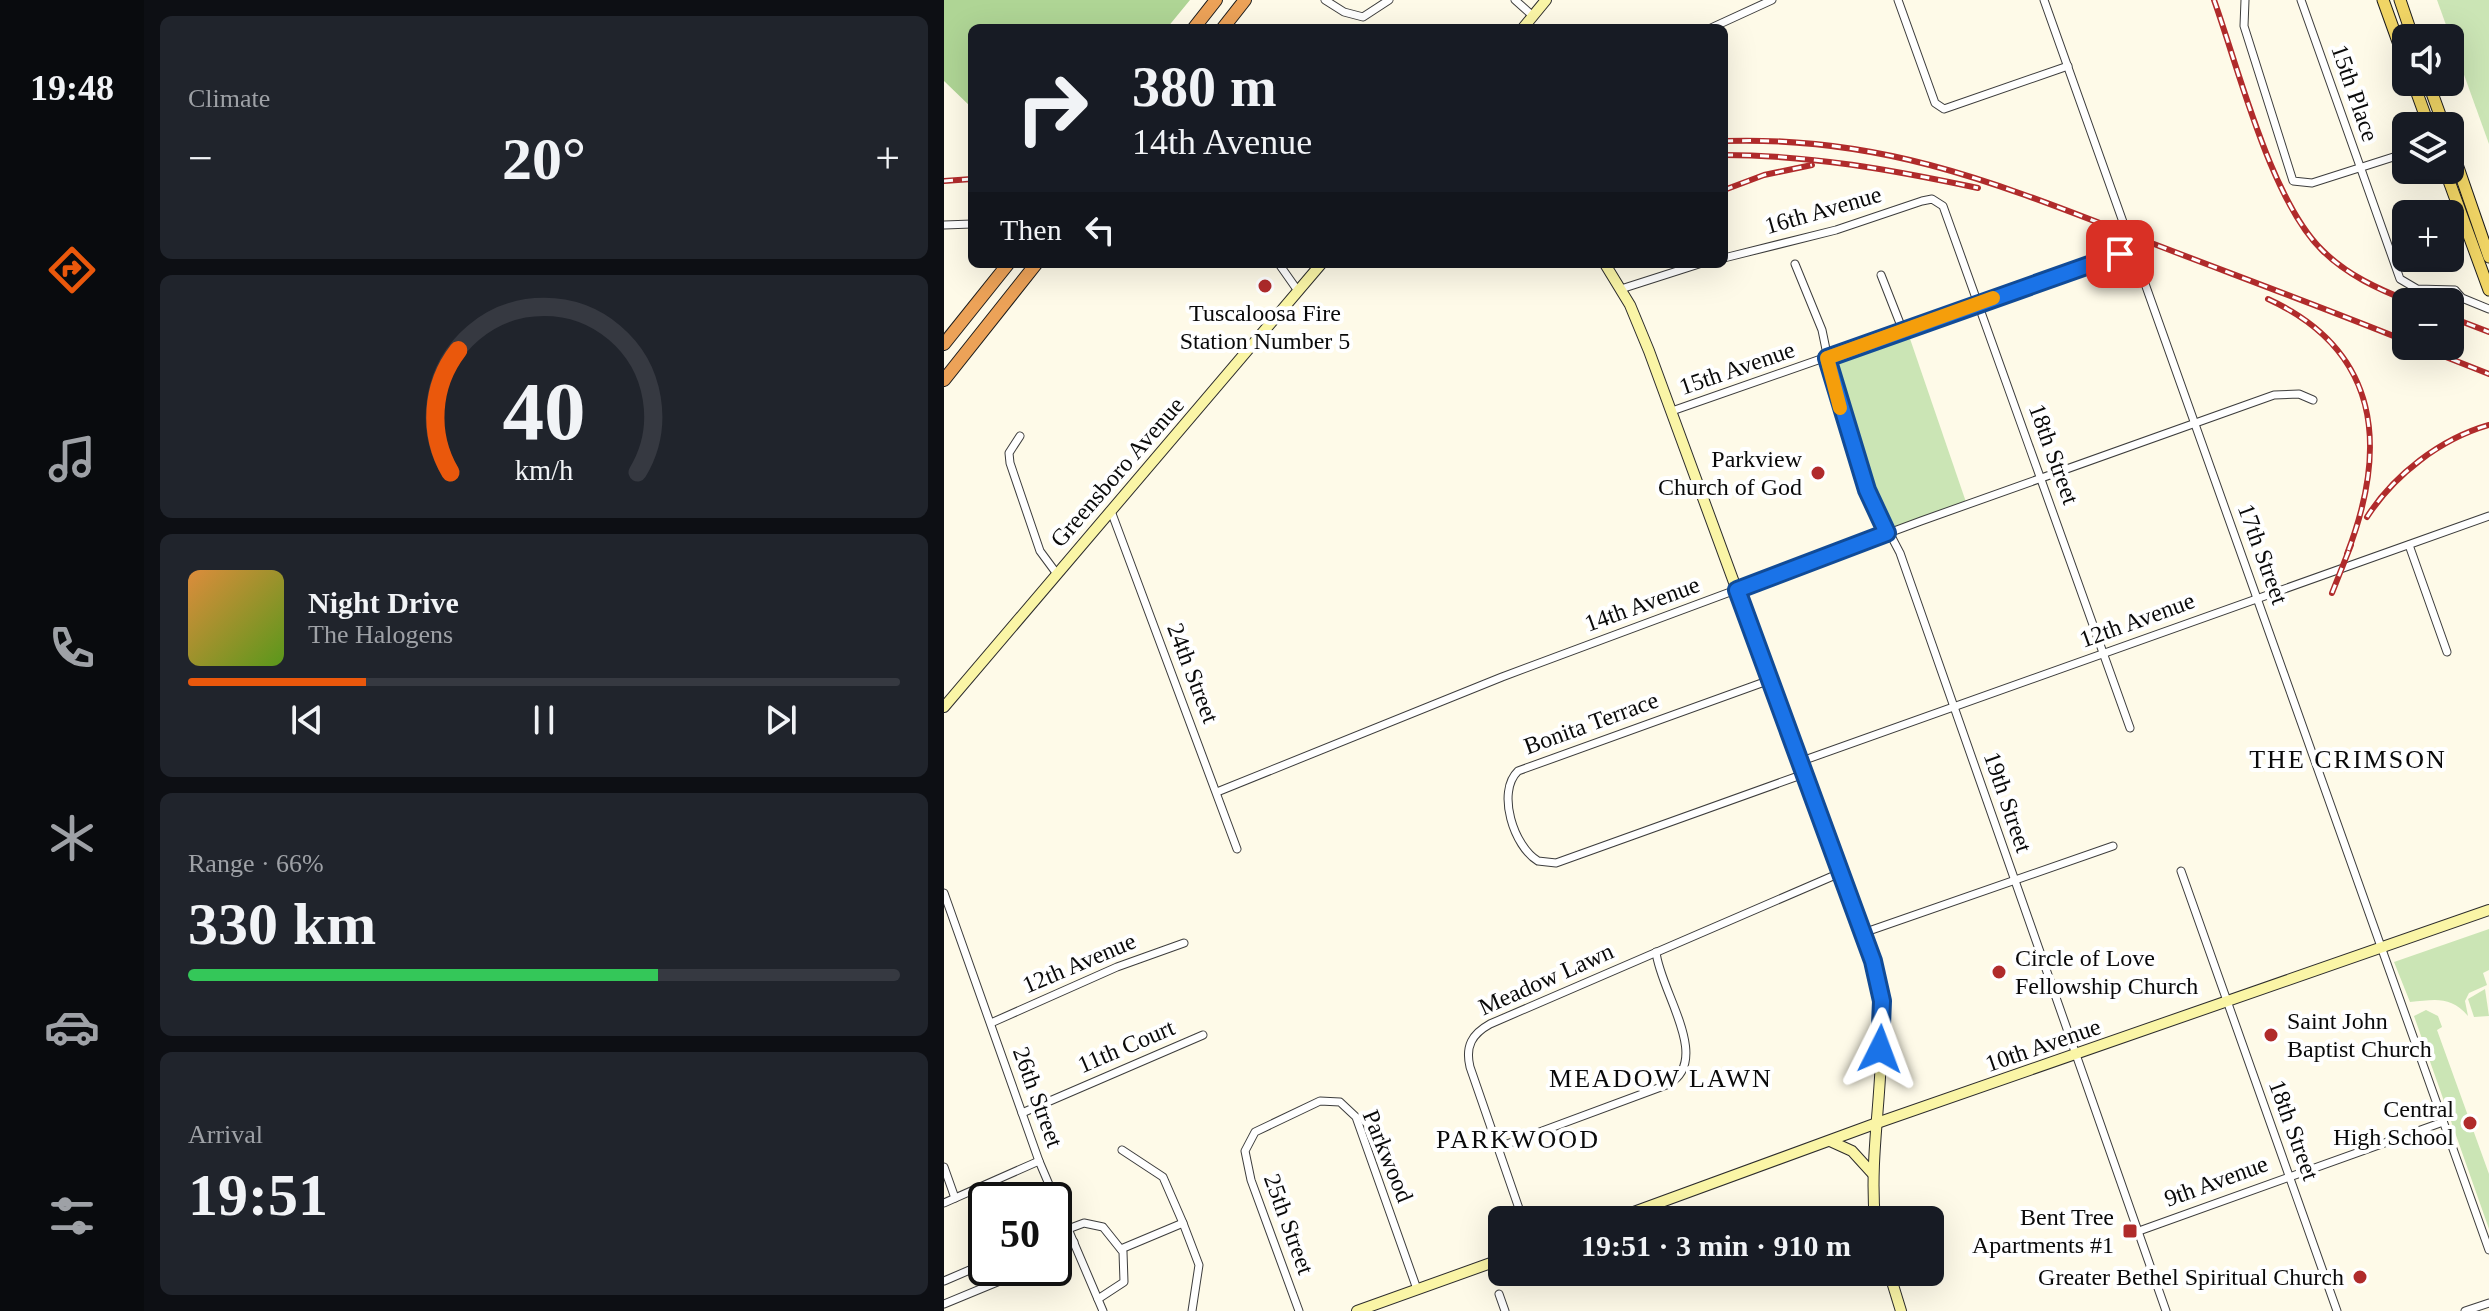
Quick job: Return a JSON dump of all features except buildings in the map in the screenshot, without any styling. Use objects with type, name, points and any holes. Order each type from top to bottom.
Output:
[{"type":"highway","points":[[1197,24],[1216,0]]},
{"type":"highway","points":[[1226,24],[1245,0]]},
{"type":"highway","points":[[944,344],[1005,268]]},
{"type":"highway","points":[[944,380],[1033,268]]},
{"type":"main road","points":[[1526,24],[1546,0]]},
{"type":"main road","points":[[2383,0],[2392,25]]},
{"type":"main road","points":[[2400,0],[2408,24]]},
{"type":"main road","points":[[1533,16],[1538,24]]},
{"type":"main road","points":[[2450,184],[2488,286]]},
{"type":"main road","points":[[2464,184],[2489,257]]},
{"type":"main road","name":"Greensboro Avenue","points":[[944,707],[1318,268]]},
{"type":"main road","points":[[1608,268],[1621,289],[1672,411],[1863,933],[1882,1001],[1872,1173],[1874,1206]]},
{"type":"main road","name":"10th Avenue","points":[[1651,1206],[1877,1123],[2489,910]]},
{"type":"main road","points":[[1830,1141],[1852,1151],[1872,1173]]},
{"type":"main road","points":[[1357,1311],[1488,1264]]},
{"type":"main road","points":[[1893,1286],[1901,1311]]},
{"type":"street","points":[[1325,0],[1344,12],[1363,17],[1389,0]]},
{"type":"street","points":[[1515,0],[1533,16]]},
{"type":"street","points":[[1720,24],[1772,0]]},
{"type":"street","points":[[1898,0],[1935,103],[1944,109],[2068,66]]},
{"type":"street","name":"17th Street","points":[[2044,0],[2489,1250]]},
{"type":"street","points":[[2245,0],[2244,26],[2293,181],[2312,183],[2392,157]]},
{"type":"street","name":"15th Place","points":[[2301,0],[2400,279],[2417,289],[2455,290],[2462,298],[2489,309]]},
{"type":"street","name":"16th Avenue","points":[[1728,257],[1836,230],[1932,199]]},
{"type":"street","name":"18th Street","points":[[1932,199],[1943,206],[2130,728]]},
{"type":"street","points":[[944,225],[968,224]]},
{"type":"street","name":"15th Avenue","points":[[1672,411],[2133,250]]},
{"type":"street","name":"19th Street","points":[[1795,264],[1822,330],[1827,358],[1863,478],[1887,533],[1900,553],[2166,1311]]},
{"type":"street","points":[[1282,268],[1298,291]]},
{"type":"street","points":[[1621,289],[1687,268]]},
{"type":"street","points":[[1881,275],[1903,331]]},
{"type":"street","name":"14th Avenue","points":[[1217,792],[1502,677],[2042,477],[2274,395],[2299,394],[2313,400]]},
{"type":"street","points":[[1020,436],[1009,453],[1010,463],[1040,551],[1057,574]]},
{"type":"street","name":"24th Street","points":[[1111,511],[1237,849]]},
{"type":"street","name":"12th Avenue","points":[[1799,762],[2489,516]]},
{"type":"street","points":[[2409,545],[2447,652]]},
{"type":"street","name":"Bonita Terrace","points":[[1770,680],[1518,771],[1508,783],[1506,793],[1519,836],[1533,858],[1556,863],[1804,774]]},
{"type":"street","points":[[1863,933],[2113,846]]},
{"type":"street","name":"18th Street","points":[[2181,871],[2337,1311]]},
{"type":"street","name":"Meadow Lawn","points":[[1518,1206],[1468,1057],[1473,1036],[1490,1024],[1840,873]]},
{"type":"street","name":"26th Street","points":[[944,893],[1048,1182]]},
{"type":"street","name":"12th Avenue","points":[[991,1023],[1117,967],[1184,943]]},
{"type":"street","points":[[1499,1147],[1669,1084],[1685,1071],[1688,1050],[1657,967],[1656,952]]},
{"type":"street","name":"11th Court","points":[[1022,1113],[1203,1035]]},
{"type":"street","name":"Parkwood","points":[[1245,1151],[1255,1132],[1320,1101],[1330,1100],[1349,1109],[1360,1126],[1417,1289]]},
{"type":"street","name":"9th Avenue","points":[[2139,1231],[2443,1122]]},
{"type":"street","points":[[1122,1150],[1163,1177],[1199,1265],[1192,1311]]},
{"type":"street","name":"25th Street","points":[[1245,1151],[1251,1180],[1299,1311]]},
{"type":"street","points":[[944,1203],[1039,1161]]},
{"type":"street","points":[[944,1167],[955,1198]]},
{"type":"street","points":[[1072,1228],[1084,1223],[1103,1227],[1121,1249],[1124,1282],[1098,1299]]},
{"type":"street","points":[[1121,1249],[1183,1223]]},
{"type":"street","name":"26th Street","points":[[1072,1238],[1103,1311]]},
{"type":"street","points":[[944,1281],[968,1271]]},
{"type":"street","points":[[944,1304],[988,1286]]},
{"type":"street","points":[[1499,1294],[1505,1311]]},
{"type":"street","points":[[2465,1311],[2489,1303]]},
{"type":"green space","points":[[944,0],[1190,0],[1170,24],[968,24],[968,104],[944,81]]},
{"type":"green space","points":[[2437,0],[2489,0],[2489,144],[2464,75],[2464,24],[2446,24]]},
{"type":"green space","points":[[1907,330],[1967,505],[1887,533],[1879,518],[1827,358]]},
{"type":"green space","points":[[2489,929],[2489,970],[2483,973],[2487,985],[2469,993],[2465,1001],[2468,1016],[2448,1002],[2410,1002],[2394,962]]},
{"type":"green space","points":[[2485,989],[2489,1016],[2474,1017],[2468,999]]},
{"type":"green space","points":[[2426,1010],[2438,1016],[2442,1027],[2437,1030],[2489,1174],[2489,1229],[2414,1016]]},
{"type":"railway","points":[[2214,0],[2258,132],[2287,200],[2322,250],[2352,274],[2392,294]]},
{"type":"railway","points":[[1728,141],[1780,141],[1832,146],[1931,165],[2028,196],[2392,335]]},
{"type":"railway","points":[[1728,155],[1852,165],[1978,188]]},
{"type":"railway","points":[[1728,188],[1764,175],[1812,165]]},
{"type":"railway","points":[[944,181],[968,179]]},
{"type":"railway","points":[[2268,299],[2306,321],[2334,346],[2353,375],[2365,406],[2370,440],[2368,477],[2347,554]]},
{"type":"railway","points":[[2464,322],[2489,332]]},
{"type":"railway","points":[[2454,360],[2489,374]]},
{"type":"railway","points":[[2367,517],[2391,487],[2420,460],[2453,439],[2489,425]]},
{"type":"railway","points":[[2332,593],[2351,545]]},
{"type":"slow traffic","points":[[1840,408],[1827,358],[1993,298]]},
{"type":"place","name":"Tuscaloosa Fire Station Number 5","points":[[1265,286]]},
{"type":"place","name":"Parkview Church of God","points":[[1818,473]]},
{"type":"place","name":"Circle of Love Fellowship Church","points":[[1999,972]]},
{"type":"place","name":"Saint John Baptist Church","points":[[2271,1035]]},
{"type":"place","name":"Central High School","points":[[2470,1123]]},
{"type":"place","name":"Bent Tree Apartments #1","points":[[2130,1231]]},
{"type":"place","name":"Greater Bethel Spiritual Church","points":[[2360,1277]]},
{"type":"district","name":"THE CRIMSON","points":[[2348,759]]},
{"type":"district","name":"MEADOW LAWN","points":[[1661,1078]]},
{"type":"district","name":"PARKWOOD","points":[[1518,1139]]},
{"type":"route","points":[[1880,1049],[1882,1001],[1873,961],[1737,590],[1887,533],[1867,490],[1827,358],[2120,254]]}]
